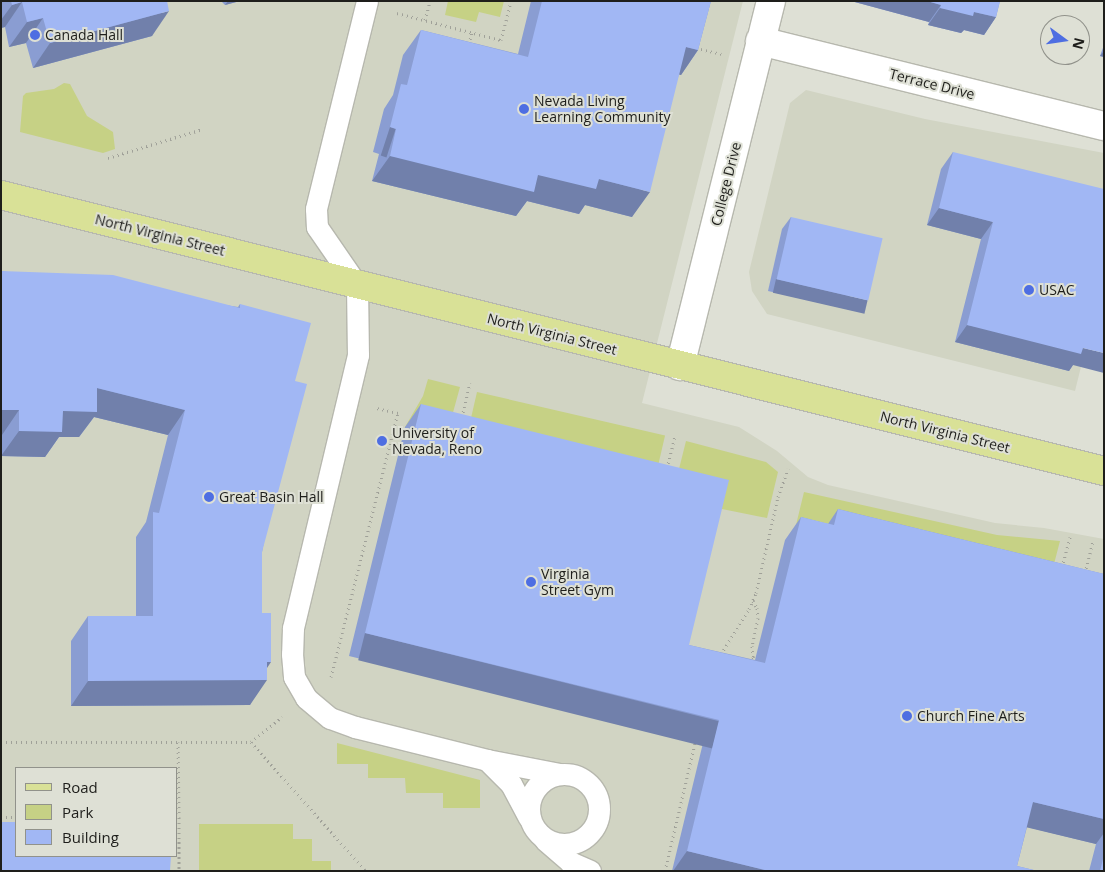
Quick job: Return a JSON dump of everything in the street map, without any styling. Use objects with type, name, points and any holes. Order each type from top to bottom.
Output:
[{"type":"main road","name":"North Virginia Street","points":[[1,195],[1104,471]]},
{"type":"street","name":"College Drive","points":[[680,366],[770,1]]},
{"type":"street","name":"Terrace Drive","points":[[760,41],[1104,126]]},
{"type":"lane","points":[[366,3],[316,209],[317,227],[357,285],[358,355],[293,628],[292,654],[294,677],[306,698],[330,718],[356,727],[487,760],[572,775],[583,779],[592,787],[597,798],[599,810],[596,822],[587,835],[573,843],[557,843],[542,837]]},
{"type":"lane","points":[[487,760],[511,784],[534,829],[570,862],[590,871]]},
{"type":"lane","points":[[529,818],[532,794],[538,784],[560,774]]},
{"type":"path","points":[[425,20],[430,1]]},
{"type":"path","points":[[366,3],[501,40],[511,1]]},
{"type":"path","points":[[467,51],[472,32]]},
{"type":"path","points":[[688,46],[721,54]]},
{"type":"path","points":[[108,158],[203,129]]},
{"type":"path","points":[[461,421],[470,383]]},
{"type":"path","points":[[330,678],[398,413],[372,407]]},
{"type":"path","points":[[666,472],[676,434]]},
{"type":"path","points":[[718,659],[752,601],[778,497],[788,468]]},
{"type":"path","points":[[1061,571],[1070,537]]},
{"type":"path","points":[[1084,577],[1093,542]]},
{"type":"path","points":[[752,601],[757,608],[758,618],[752,646],[753,657],[758,665]]},
{"type":"path","points":[[1,742],[251,742],[284,716]]},
{"type":"path","points":[[665,871],[697,736]]},
{"type":"path","points":[[178,742],[178,767]]},
{"type":"path","points":[[251,742],[366,871]]},
{"type":"path","points":[[1,817],[15,817]]},
{"type":"path","points":[[178,844],[179,871]]},
{"type":"shaded area","name":"University of Nevada, Reno","points":[[1,1],[743,1],[642,403],[739,427],[777,451],[808,477],[828,485],[995,523],[1044,528],[1104,539],[1104,871],[1,871]]},
{"type":"shaded area","points":[[806,90],[925,119],[1104,153],[1104,274],[1075,391],[767,314],[752,291],[749,272],[790,103]]},
{"type":"green space","points":[[448,1],[504,1],[500,17],[479,12],[476,22],[445,15]]},
{"type":"green space","points":[[64,83],[70,84],[87,116],[113,132],[115,149],[103,153],[20,132],[23,96],[26,93],[54,89]]},
{"type":"green space","points":[[428,379],[460,387],[446,438],[405,427],[423,396]]},
{"type":"green space","points":[[477,392],[665,435],[653,486],[465,443]]},
{"type":"green space","points":[[686,441],[766,462],[778,472],[767,518],[712,507],[673,493]]},
{"type":"green space","points":[[804,492],[997,535],[1060,541],[1048,587],[796,525]]},
{"type":"green space","points":[[337,743],[480,780],[480,808],[443,808],[443,793],[406,793],[405,778],[368,778],[368,764],[337,764]]},
{"type":"green space","points":[[199,824],[293,824],[293,839],[312,839],[312,861],[331,861],[331,871],[199,871]]},
{"type":"building","points":[[11,1],[167,1],[169,11],[50,43],[43,18],[27,22],[22,2],[12,5]]},
{"type":"building","name":"Nevada Living Learning Community","points":[[542,1],[711,1],[698,50],[686,47],[650,192],[599,179],[596,189],[538,175],[534,192],[390,156],[396,129],[390,127],[401,84],[407,85],[421,30],[528,57]]},
{"type":"building","points":[[927,1],[1000,1],[996,17],[974,12],[973,16],[940,8],[941,5]]},
{"type":"building","name":"USAC","points":[[953,152],[1104,189],[1104,353],[1083,348],[1081,354],[967,325],[993,222],[939,208]]},
{"type":"building","points":[[791,217],[883,238],[868,301],[777,279]]},
{"type":"building","name":"Great Basin Hall","points":[[1,271],[113,275],[240,308],[240,304],[311,323],[295,381],[307,384],[262,552],[262,613],[271,613],[271,662],[267,662],[267,680],[88,681],[88,616],[153,616],[153,512],[159,513],[185,410],[97,388],[97,412],[63,411],[62,432],[19,431],[19,410],[1,410]]},
{"type":"building","points":[[421,404],[729,480],[689,645],[765,663],[801,517],[834,525],[838,509],[1104,574],[1104,819],[1033,802],[1017,866],[1038,871],[769,871],[687,851],[719,720],[365,633]]},
{"type":"building","points":[[1,822],[15,822],[15,857],[171,857],[170,871],[1,871]]},
{"type":"building","points":[[1104,855],[1104,871],[1100,871]]},
{"type":"place","name":"Canada Hall","points":[[35,35]]},
{"type":"place","name":"Nevada Living Learning Community","points":[[524,109]]},
{"type":"place","name":"USAC","points":[[1029,290]]},
{"type":"place","name":"University of Nevada, Reno","points":[[382,441]]},
{"type":"place","name":"Great Basin Hall","points":[[209,497]]},
{"type":"place","name":"Virginia Street Gym","points":[[531,582]]},
{"type":"place","name":"Church Fine Arts","points":[[907,716]]}]
